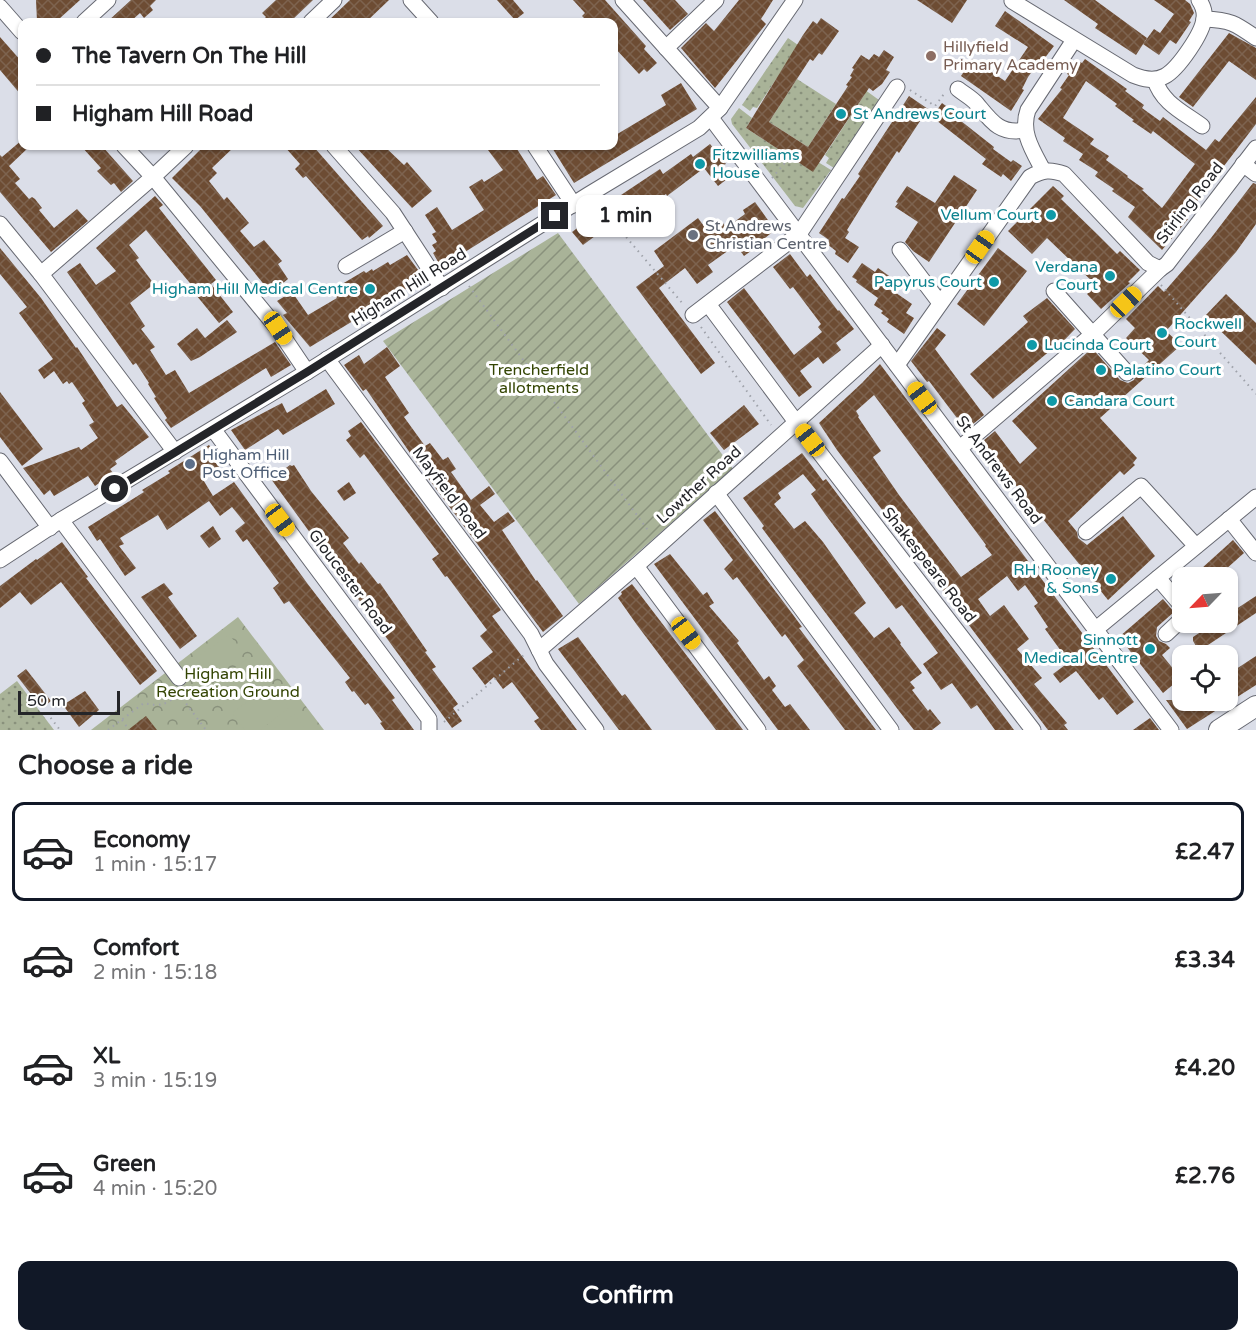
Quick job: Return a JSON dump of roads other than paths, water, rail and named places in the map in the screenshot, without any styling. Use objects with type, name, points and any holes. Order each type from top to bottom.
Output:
[{"type":"main road","points":[[1219,730],[1256,706]]},
{"type":"street","points":[[88,18],[108,0]]},
{"type":"street","points":[[315,18],[334,0]]},
{"type":"street","points":[[411,0],[427,18]]},
{"type":"street","name":"St Andrews Road","points":[[623,0],[689,74],[748,165],[1171,730]]},
{"type":"street","points":[[666,48],[716,0]]},
{"type":"street","name":"Higham Hill Road","points":[[0,560],[699,128],[715,113],[795,0]]},
{"type":"street","points":[[1012,1],[1133,75],[1155,80],[1164,77],[1174,69],[1201,31],[1204,9],[1199,0]]},
{"type":"street","points":[[0,7],[18,27]]},
{"type":"street","points":[[1204,19],[1227,20],[1256,38]]},
{"type":"street","points":[[897,365],[1018,192],[1030,177],[1043,171],[1025,130],[1025,120],[1028,110],[1074,40]]},
{"type":"street","points":[[1155,80],[1166,101],[1202,126]]},
{"type":"street","points":[[693,315],[799,234],[897,87]]},
{"type":"street","points":[[958,89],[976,102],[986,117],[1003,129],[1014,132],[1025,130]]},
{"type":"street","name":"Stirling Road","points":[[1043,171],[1052,170],[1064,174],[1148,263],[1160,268],[1167,264],[1256,148]]},
{"type":"street","points":[[128,150],[153,177],[278,328],[307,372]]},
{"type":"street","points":[[41,274],[182,150]]},
{"type":"street","points":[[338,150],[393,213],[441,288]]},
{"type":"street","points":[[538,150],[574,205]]},
{"type":"street","points":[[1243,164],[1256,174]]},
{"type":"street","points":[[0,224],[41,274],[175,452]]},
{"type":"street","points":[[346,266],[405,231]]},
{"type":"street","points":[[900,250],[940,303]]},
{"type":"street","points":[[960,448],[1093,334],[1160,268]]},
{"type":"street","points":[[1053,291],[1127,373]]},
{"type":"street","name":"Shakespeare Road","points":[[708,304],[1033,730]]},
{"type":"street","name":"Lowther Road","points":[[538,647],[659,546],[882,345]]},
{"type":"street","name":"Mayfield Road","points":[[327,359],[531,634],[546,664],[596,730]]},
{"type":"street","name":"Gloucester Road","points":[[213,429],[429,719],[430,728]]},
{"type":"street","points":[[0,461],[56,524],[170,664],[177,684]]},
{"type":"street","points":[[1086,532],[1141,486],[1196,546]]},
{"type":"street","points":[[716,494],[891,730]]},
{"type":"street","points":[[1096,629],[1256,497]]},
{"type":"street","points":[[1229,519],[1256,553]]},
{"type":"street","points":[[636,566],[758,730]]},
{"type":"street","points":[[1158,578],[1172,594]]},
{"type":"street","points":[[1166,634],[1172,628]]},
{"type":"place","name":"Hillyfield Primary Academy","points":[[931,56]]},
{"type":"place","name":"St Andrews Court","points":[[841,114]]},
{"type":"place","name":"Fitzwilliams House","points":[[700,164]]},
{"type":"place","name":"Vellum Court","points":[[1051,215]]},
{"type":"place","name":"St Andrews Christian Centre","points":[[693,235]]},
{"type":"place","name":"Verdana Court","points":[[1110,276]]},
{"type":"place","name":"Papyrus Court","points":[[994,282]]},
{"type":"place","name":"Higham Hill Medical Centre","points":[[370,289]]},
{"type":"place","name":"Rockwell Court","points":[[1162,333]]},
{"type":"place","name":"Lucinda Court","points":[[1032,345]]},
{"type":"place","name":"Palatino Court","points":[[1101,370]]},
{"type":"place","name":"Candara Court","points":[[1052,401]]},
{"type":"place","name":"Higham Hill Post Office","points":[[190,464]]},
{"type":"place","name":"RH Rooney & Sons","points":[[1111,579]]},
{"type":"place","name":"Sinnott Medical Centre","points":[[1150,649]]},
{"type":"park label","name":"Trencherfield allotments","points":[[539,379]]},
{"type":"park label","name":"Higham Hill Recreation Ground","points":[[228,683]]}]
